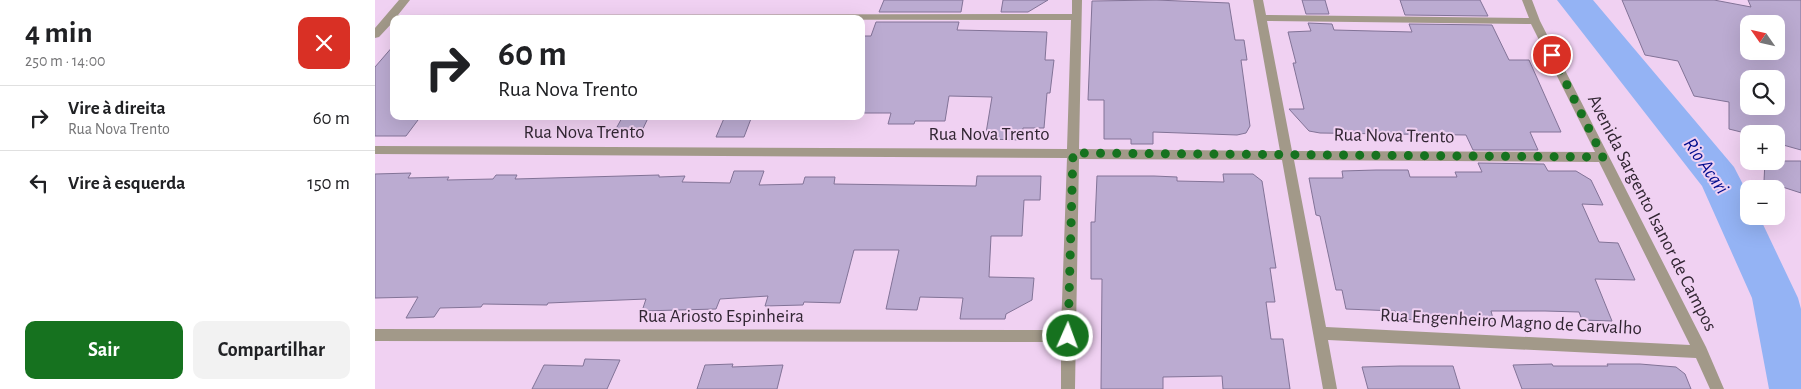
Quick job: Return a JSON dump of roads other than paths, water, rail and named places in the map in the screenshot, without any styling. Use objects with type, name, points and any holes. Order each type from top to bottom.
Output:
[{"type":"street","points":[[392,15],[405,0]]},
{"type":"street","points":[[1068,389],[1077,0]]},
{"type":"street","points":[[1258,0],[1330,389]]},
{"type":"street","name":"Avenida Sargento Isanor de Campos","points":[[1527,0],[1535,21],[1701,352],[1717,389]]},
{"type":"street","points":[[865,17],[1076,17]]},
{"type":"street","points":[[375,35],[390,18]]},
{"type":"street","points":[[1261,18],[1535,21]]},
{"type":"street","name":"Rua Nova Trento","points":[[375,150],[1603,157]]},
{"type":"street","name":"Rua Engenheiro Magno de Carvalho","points":[[1320,333],[1701,352]]},
{"type":"street","name":"Rua Ariosto Espinheira","points":[[375,335],[1068,336]]},
{"type":"waterway","name":"Rio Acari","points":[[1574,0],[1719,178],[1775,298],[1794,389]]}]
